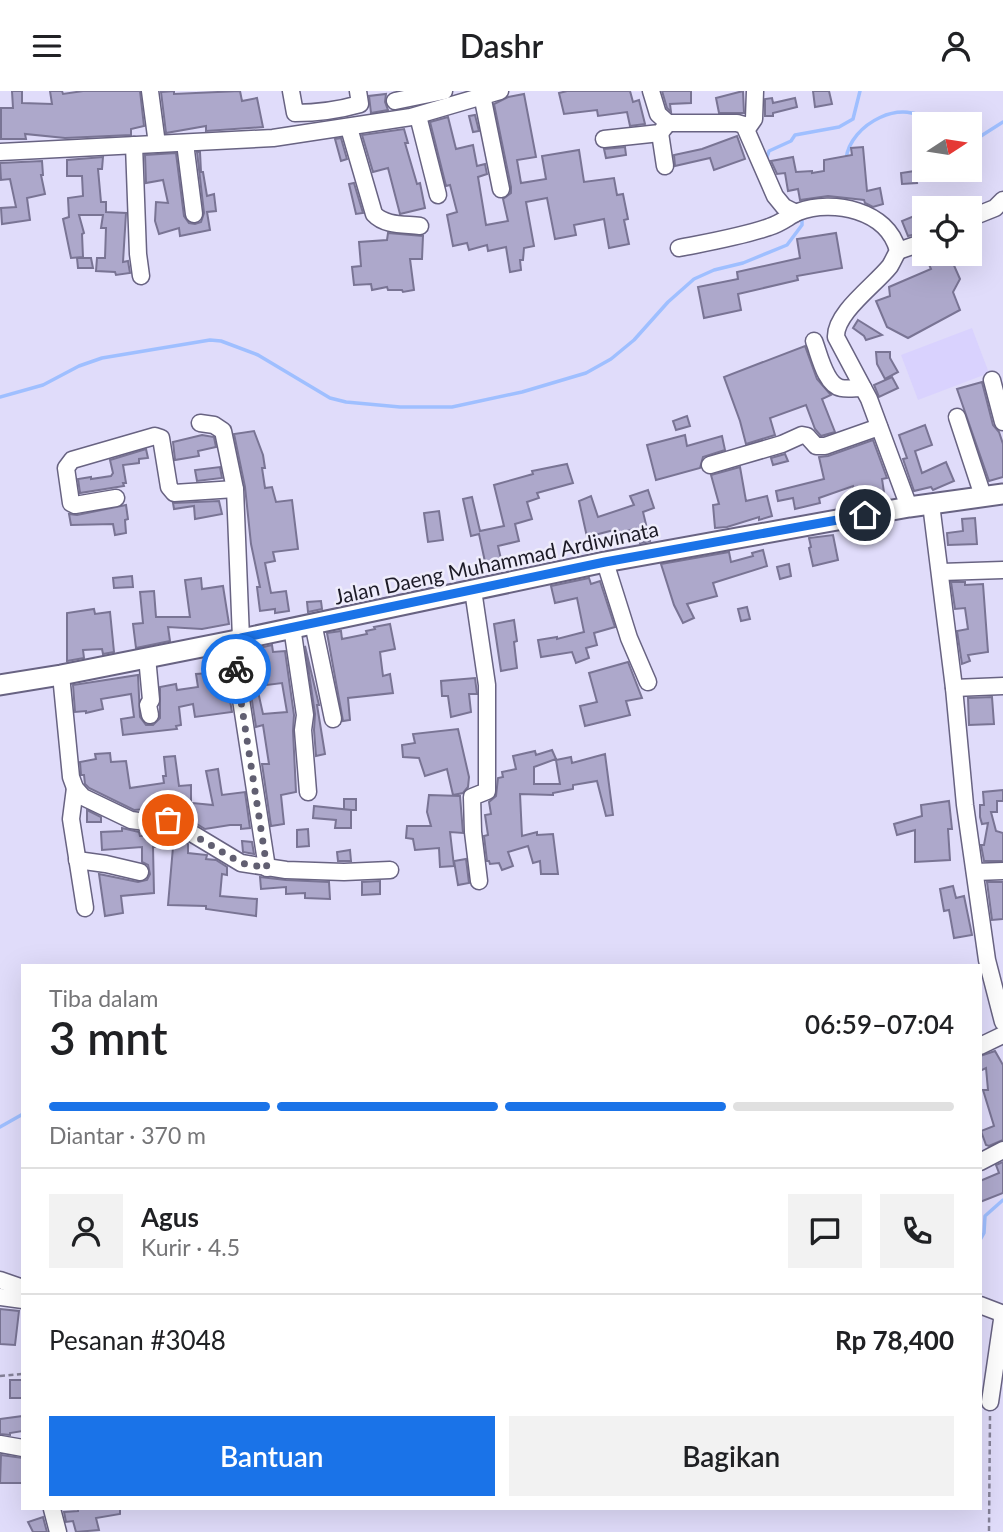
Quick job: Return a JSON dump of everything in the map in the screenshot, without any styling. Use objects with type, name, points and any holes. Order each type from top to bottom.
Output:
[{"type":"main road","name":"Jalan Daeng Muhammad Ardiwinata","points":[[0,685],[61,675],[605,562],[909,507],[1003,494]]},
{"type":"street","points":[[150,91],[157,143]]},
{"type":"street","points":[[291,91],[295,113],[315,113],[360,104],[358,91]]},
{"type":"street","points":[[434,191],[409,118],[394,96],[444,91]]},
{"type":"street","points":[[0,152],[273,138],[409,118],[500,91]]},
{"type":"street","points":[[651,91],[664,128],[665,166]]},
{"type":"street","points":[[747,129],[754,118],[755,91]]},
{"type":"street","points":[[482,95],[500,189]]},
{"type":"street","points":[[604,139],[664,128],[737,123],[747,129],[775,195],[785,207],[796,213]]},
{"type":"street","points":[[349,128],[374,214],[387,223],[420,226]]},
{"type":"street","points":[[185,143],[194,214]]},
{"type":"street","points":[[134,145],[141,276]]},
{"type":"street","points":[[982,213],[995,208],[1003,200]]},
{"type":"street","points":[[679,248],[770,227],[786,221],[796,213],[822,207],[855,210],[878,221],[895,239],[898,251],[891,265],[856,300],[835,329],[836,337],[863,387],[909,507]]},
{"type":"street","points":[[898,251],[912,247]]},
{"type":"street","points":[[814,341],[828,377],[834,385],[842,388],[863,387]]},
{"type":"street","points":[[992,380],[1003,422]]},
{"type":"street","points":[[957,417],[983,496]]},
{"type":"street","points":[[200,423],[214,425],[223,431],[235,489],[236,639],[267,868]]},
{"type":"street","points":[[710,465],[782,444],[802,435],[807,436],[816,446],[825,446],[879,427]]},
{"type":"street","points":[[116,498],[75,505],[71,503],[68,499],[68,463],[155,436],[161,438],[169,487],[174,493],[235,489]]},
{"type":"street","points":[[931,504],[941,572],[965,805],[987,961],[1003,1022]]},
{"type":"street","points":[[605,562],[629,638],[648,682]]},
{"type":"street","points":[[941,572],[1003,570]]},
{"type":"street","points":[[472,590],[487,685],[486,791],[472,797],[479,881]]},
{"type":"street","points":[[313,623],[333,719]]},
{"type":"street","points":[[292,627],[305,715],[303,730],[308,792]]},
{"type":"street","points":[[147,657],[151,691],[148,705],[150,715]]},
{"type":"street","points":[[61,675],[71,777],[75,788],[71,819],[85,908]]},
{"type":"street","points":[[954,688],[1003,686]]},
{"type":"street","points":[[75,788],[94,803],[131,820],[147,823],[168,820],[241,863],[267,868],[344,872],[390,870]]},
{"type":"street","points":[[77,860],[141,872]]},
{"type":"street","points":[[975,872],[1003,871]]},
{"type":"street","points":[[982,1045],[1003,1035]]},
{"type":"street","points":[[982,1160],[1003,1150]]},
{"type":"street","points":[[0,1280],[21,1287]]},
{"type":"street","points":[[0,1297],[21,1300]]},
{"type":"street","points":[[982,1306],[998,1310],[1002,1320],[991,1403]]},
{"type":"street","points":[[0,1444],[21,1448]]},
{"type":"street","points":[[52,1510],[58,1532]]},
{"type":"path","points":[[0,1376],[21,1374]]},
{"type":"path","points":[[989,1531],[991,1403]]},
{"type":"shaded area","points":[[972,328],[989,373],[918,400],[901,355]]},
{"type":"building","points":[[12,91],[22,91],[22,103],[52,104],[50,91],[62,91],[63,94],[83,91],[140,91],[144,126],[131,129],[131,135],[65,138],[25,134],[26,139],[1,139],[1,108],[13,108]]},
{"type":"building","points":[[174,91],[174,94],[240,91],[242,101],[257,98],[263,127],[206,131],[206,126],[166,133],[161,92]]},
{"type":"building","points":[[630,91],[633,102],[639,100],[645,124],[630,126],[627,112],[598,116],[597,110],[564,114],[559,93]]},
{"type":"building","points":[[662,91],[691,91],[691,103],[670,104],[671,112],[667,108]]},
{"type":"building","points":[[743,91],[744,113],[719,113],[716,98]]},
{"type":"building","points":[[813,91],[829,91],[832,104],[815,107]]},
{"type":"building","points":[[386,94],[388,110],[371,113],[369,96]]},
{"type":"building","points":[[524,94],[536,157],[517,160],[521,183],[546,179],[542,156],[579,150],[584,182],[614,178],[617,195],[623,194],[628,219],[624,220],[629,244],[609,248],[604,219],[574,225],[576,235],[555,239],[547,198],[526,202],[534,246],[524,248],[523,260],[520,260],[521,270],[510,272],[506,247],[488,251],[487,245],[469,250],[467,243],[453,246],[447,215],[457,212],[450,185],[446,186],[430,122],[448,117],[456,149],[473,145],[477,166],[485,164],[487,174],[478,177],[486,225],[508,221],[503,199],[511,193],[511,187],[494,104],[508,97]]},
{"type":"building","points":[[772,98],[773,103],[795,98],[797,107],[773,113],[773,116],[765,116],[765,99]]},
{"type":"building","points":[[475,115],[479,131],[473,132],[469,116]]},
{"type":"building","points":[[404,129],[408,143],[405,143],[417,184],[420,183],[425,208],[400,214],[388,168],[373,172],[362,135]]},
{"type":"building","points":[[737,136],[745,159],[714,170],[710,158],[675,166],[674,155],[702,149]]},
{"type":"building","points":[[341,138],[347,159],[341,161],[335,139]]},
{"type":"building","points":[[625,147],[626,155],[606,158],[604,149]]},
{"type":"building","points":[[863,147],[867,191],[880,188],[883,204],[873,207],[864,200],[828,196],[800,200],[798,189],[788,191],[785,173],[777,174],[771,161],[793,157],[796,172],[812,173],[824,171],[824,160],[852,155],[851,148]]},
{"type":"building","points":[[197,152],[200,152],[201,172],[207,196],[214,194],[216,211],[207,212],[210,230],[180,236],[179,228],[159,234],[155,221],[156,202],[168,203],[163,180],[146,183],[145,155],[176,153],[184,216],[189,223],[195,224],[201,222],[204,213]]},
{"type":"building","points":[[103,157],[102,169],[98,169],[101,202],[106,202],[106,212],[126,213],[123,262],[128,261],[130,273],[116,275],[115,272],[96,271],[97,258],[105,258],[106,228],[101,228],[103,215],[79,215],[84,233],[83,257],[71,258],[63,219],[69,217],[68,198],[83,196],[82,176],[67,176],[67,160]]},
{"type":"building","points":[[42,161],[41,175],[45,194],[27,198],[30,220],[2,224],[1,208],[16,207],[10,179],[1,180],[0,163]]},
{"type":"building","points":[[912,171],[912,182],[917,183],[902,184],[901,173]]},
{"type":"building","points":[[354,183],[363,213],[356,214],[349,184]]},
{"type":"building","points":[[912,217],[912,235],[908,236],[902,221]]},
{"type":"building","points":[[388,233],[423,236],[422,259],[410,259],[414,290],[403,292],[388,290],[387,287],[372,290],[371,284],[354,285],[352,267],[361,266],[359,242],[387,240]]},
{"type":"building","points":[[836,233],[842,268],[797,276],[798,280],[738,294],[741,310],[704,318],[698,287],[738,279],[737,272],[800,258],[797,239]]},
{"type":"building","points":[[77,258],[91,258],[93,268],[78,268]]},
{"type":"building","points":[[930,266],[954,266],[960,279],[953,292],[960,310],[908,338],[887,327],[876,301],[890,296],[889,287],[931,269]]},
{"type":"building","points":[[858,320],[882,335],[866,340],[853,328]]},
{"type":"building","points":[[805,346],[817,379],[831,395],[822,399],[835,432],[821,436],[815,429],[806,405],[770,418],[775,435],[746,444],[724,377]]},
{"type":"building","points":[[876,352],[890,352],[890,358],[898,372],[885,379],[877,364]]},
{"type":"building","points":[[892,377],[898,388],[879,397],[874,385]]},
{"type":"building","points":[[982,382],[993,425],[1003,444],[1003,477],[989,481],[957,389]]},
{"type":"building","points":[[687,416],[690,426],[676,430],[673,421]]},
{"type":"building","points":[[925,425],[932,445],[915,451],[922,473],[946,462],[954,481],[933,490],[931,487],[914,491],[903,459],[907,458],[899,435]]},
{"type":"building","points":[[254,431],[263,455],[265,488],[272,487],[276,502],[292,500],[298,549],[273,552],[275,561],[265,563],[271,593],[286,591],[289,611],[260,611],[257,587],[260,587],[234,434]]},
{"type":"building","points":[[202,435],[214,437],[216,447],[198,451],[199,456],[175,460],[173,442]]},
{"type":"building","points":[[685,435],[687,446],[722,436],[725,450],[703,457],[700,468],[656,480],[647,445]]},
{"type":"building","points":[[873,440],[887,478],[882,479],[885,499],[875,501],[874,494],[855,498],[853,486],[819,498],[820,503],[795,509],[793,498],[778,501],[776,491],[824,479],[819,457]]},
{"type":"building","points":[[146,449],[148,458],[139,459],[139,463],[123,465],[126,483],[123,483],[124,486],[80,493],[78,479],[111,476],[113,473],[110,460]]},
{"type":"building","points":[[785,454],[788,461],[773,465],[771,458]]},
{"type":"building","points":[[567,464],[573,483],[537,493],[539,498],[527,502],[532,519],[515,524],[519,541],[498,546],[503,568],[487,571],[479,534],[471,536],[463,499],[472,497],[480,531],[504,526],[494,485],[533,474],[532,471]]},
{"type":"building","points":[[220,467],[222,478],[197,481],[195,470]]},
{"type":"building","points":[[740,467],[746,501],[767,496],[772,516],[715,528],[713,505],[719,504],[711,475]]},
{"type":"building","points":[[648,490],[654,508],[643,512],[650,541],[640,543],[636,528],[616,535],[614,530],[587,537],[579,501],[591,496],[598,517],[634,505],[630,496]]},
{"type":"building","points":[[219,501],[222,514],[195,519],[194,506],[174,509],[173,503]]},
{"type":"building","points":[[126,505],[126,533],[115,535],[113,524],[71,525],[69,514],[77,515]]},
{"type":"building","points":[[439,511],[443,540],[428,542],[424,513]]},
{"type":"building","points":[[975,518],[977,544],[948,545],[947,533],[963,531],[962,519]]},
{"type":"building","points":[[833,535],[838,560],[813,566],[809,538]]},
{"type":"building","points":[[763,550],[767,566],[713,583],[717,596],[687,604],[694,618],[683,623],[674,605],[661,564],[729,552],[731,562],[753,556],[752,553]]},
{"type":"building","points":[[789,564],[791,576],[780,579],[777,567]]},
{"type":"building","points":[[132,576],[133,587],[114,588],[113,578]]},
{"type":"building","points":[[201,578],[202,589],[223,586],[229,624],[202,629],[168,627],[170,641],[136,648],[133,624],[143,623],[140,592],[154,591],[156,617],[190,617],[185,580]]},
{"type":"building","points":[[589,578],[591,584],[600,581],[615,627],[594,633],[597,645],[586,648],[589,658],[576,663],[572,652],[541,657],[538,640],[557,639],[584,632],[577,598],[555,603],[551,586]]},
{"type":"building","points":[[951,582],[965,582],[965,585],[983,584],[988,652],[968,655],[970,661],[962,664],[957,631],[968,629],[965,608],[955,609]]},
{"type":"building","points":[[321,601],[322,609],[308,612],[307,602]]},
{"type":"building","points":[[747,607],[750,619],[741,621],[738,609]]},
{"type":"building","points":[[94,609],[95,614],[110,612],[114,652],[103,654],[102,649],[83,650],[84,658],[67,661],[67,613]]},
{"type":"building","points":[[514,620],[517,668],[501,671],[494,624]]},
{"type":"building","points":[[390,624],[395,649],[380,652],[383,676],[390,674],[393,693],[348,698],[350,720],[343,721],[327,633],[341,631],[342,639],[367,634],[366,631],[375,629],[374,627]]},
{"type":"building","points":[[272,645],[273,652],[285,651],[294,715],[296,792],[281,795],[284,824],[271,826],[262,764],[269,764],[263,725],[256,727],[250,688],[257,687],[263,714],[287,712],[282,683],[267,685],[264,665],[247,668],[245,656],[260,654],[259,648]]},
{"type":"building","points":[[305,646],[319,705],[325,754],[316,756],[315,714]]},
{"type":"building","points":[[628,662],[642,698],[626,701],[630,715],[585,726],[580,706],[597,702],[589,673]]},
{"type":"building","points":[[210,673],[210,681],[226,678],[232,712],[195,717],[193,704],[179,707],[181,725],[176,726],[177,729],[123,735],[121,719],[134,717],[131,694],[101,699],[103,709],[86,713],[75,712],[73,685],[138,675],[140,717],[146,725],[153,725],[160,718],[160,687],[176,684],[177,690],[198,687],[196,674]]},
{"type":"building","points":[[475,678],[477,694],[469,694],[471,712],[451,717],[448,696],[442,696],[441,681]]},
{"type":"building","points":[[992,697],[994,724],[969,725],[968,698]]},
{"type":"building","points":[[458,729],[469,777],[468,787],[463,793],[453,795],[447,769],[425,776],[419,758],[403,757],[402,745],[415,743],[413,734]]},
{"type":"building","points":[[552,750],[556,759],[534,767],[534,784],[560,784],[556,760],[571,757],[572,763],[605,754],[613,815],[606,816],[597,781],[573,785],[573,789],[553,795],[520,794],[522,836],[537,832],[537,835],[553,834],[558,874],[541,874],[540,861],[533,863],[528,846],[508,852],[513,866],[502,870],[499,863],[490,864],[487,861],[484,836],[488,835],[485,815],[491,814],[489,802],[496,796],[498,778],[503,777],[502,772],[516,769],[513,756],[535,751],[536,755]]},
{"type":"building","points":[[110,753],[111,762],[126,761],[130,788],[164,783],[164,757],[175,756],[179,786],[191,785],[191,806],[134,810],[89,788],[85,784],[84,775],[81,775],[80,762],[96,759],[95,754]]},
{"type":"building","points":[[218,769],[222,795],[245,792],[250,828],[241,829],[241,825],[230,825],[205,829],[192,821],[193,803],[213,805],[206,771]]},
{"type":"building","points":[[1003,790],[1003,801],[997,801],[997,812],[991,812],[996,831],[1003,833],[1003,861],[984,861],[981,845],[984,845],[988,823],[982,824],[980,817],[980,805],[984,805],[983,792]]},
{"type":"building","points":[[429,795],[460,796],[463,833],[450,832],[454,866],[440,867],[439,848],[415,850],[413,839],[406,838],[407,826],[431,826],[427,812]]},
{"type":"building","points":[[344,799],[356,799],[356,810],[344,810]]},
{"type":"building","points":[[949,801],[952,829],[948,829],[950,860],[915,862],[915,830],[897,835],[894,824],[922,816],[921,805]]},
{"type":"building","points":[[314,806],[351,810],[351,828],[335,828],[336,820],[313,818]]},
{"type":"building","points":[[87,810],[101,817],[101,822],[87,822]]},
{"type":"building","points":[[122,828],[139,832],[140,836],[160,836],[161,832],[166,830],[188,844],[188,853],[207,855],[206,859],[216,860],[227,867],[227,875],[222,874],[220,896],[257,899],[256,916],[206,909],[206,906],[168,905],[173,847],[153,847],[154,893],[121,896],[123,913],[105,916],[99,874],[138,882],[147,880],[150,874],[148,865],[142,862],[142,847],[102,850],[101,832],[122,831]]},
{"type":"building","points":[[308,829],[309,846],[297,847],[297,830]]},
{"type":"building","points":[[242,841],[252,842],[254,854],[243,852]]},
{"type":"building","points":[[350,850],[351,861],[338,861],[337,852]]},
{"type":"building","points":[[466,859],[469,883],[458,885],[454,861]]},
{"type":"building","points":[[260,877],[329,882],[330,899],[305,898],[305,893],[286,894],[286,887],[261,889]]},
{"type":"building","points":[[380,881],[380,894],[362,895],[362,882]]},
{"type":"building","points":[[987,882],[1003,882],[1003,919],[992,920]]},
{"type":"building","points":[[953,886],[956,898],[964,896],[972,935],[954,938],[949,910],[944,911],[940,889]]},
{"type":"building","points":[[995,1051],[1003,1065],[1003,1140],[989,1146],[986,1145],[982,1131],[994,1126],[983,1090],[988,1090],[986,1068],[982,1070],[982,1055]]},
{"type":"building","points":[[1003,1162],[1003,1193],[982,1201],[982,1180],[999,1173],[996,1165]]},
{"type":"building","points":[[0,1309],[19,1311],[15,1345],[0,1344]]},
{"type":"building","points":[[10,1380],[21,1380],[21,1398],[10,1398]]},
{"type":"building","points":[[21,1416],[21,1431],[10,1435],[0,1434],[0,1419]]},
{"type":"building","points":[[1,1455],[21,1458],[21,1483],[0,1483]]},
{"type":"building","points":[[120,1510],[120,1514],[96,1518],[99,1530],[76,1532],[73,1521],[66,1522],[64,1512]]},
{"type":"building","points":[[43,1517],[47,1532],[33,1532],[28,1522]]},
{"type":"waterway","points":[[766,160],[769,151],[791,141],[795,135],[839,127],[853,119],[860,91]]},
{"type":"waterway","points":[[846,159],[857,135],[868,125],[880,117],[894,113],[912,114]]},
{"type":"waterway","points":[[982,135],[1003,122]]},
{"type":"waterway","points":[[0,397],[43,385],[79,366],[102,358],[210,340],[221,341],[258,355],[330,398],[346,402],[400,407],[452,407],[522,392],[586,373],[611,359],[634,340],[668,302],[694,279],[787,245],[802,225],[802,217]]},
{"type":"waterway","points":[[0,1127],[21,1115]]},
{"type":"waterway","points":[[982,1236],[985,1216],[1003,1200]]},
{"type":"way so far","points":[[168,820],[241,863],[267,868],[236,669]]},
{"type":"route","points":[[236,669],[232,641],[241,638],[605,562],[865,515]]}]
